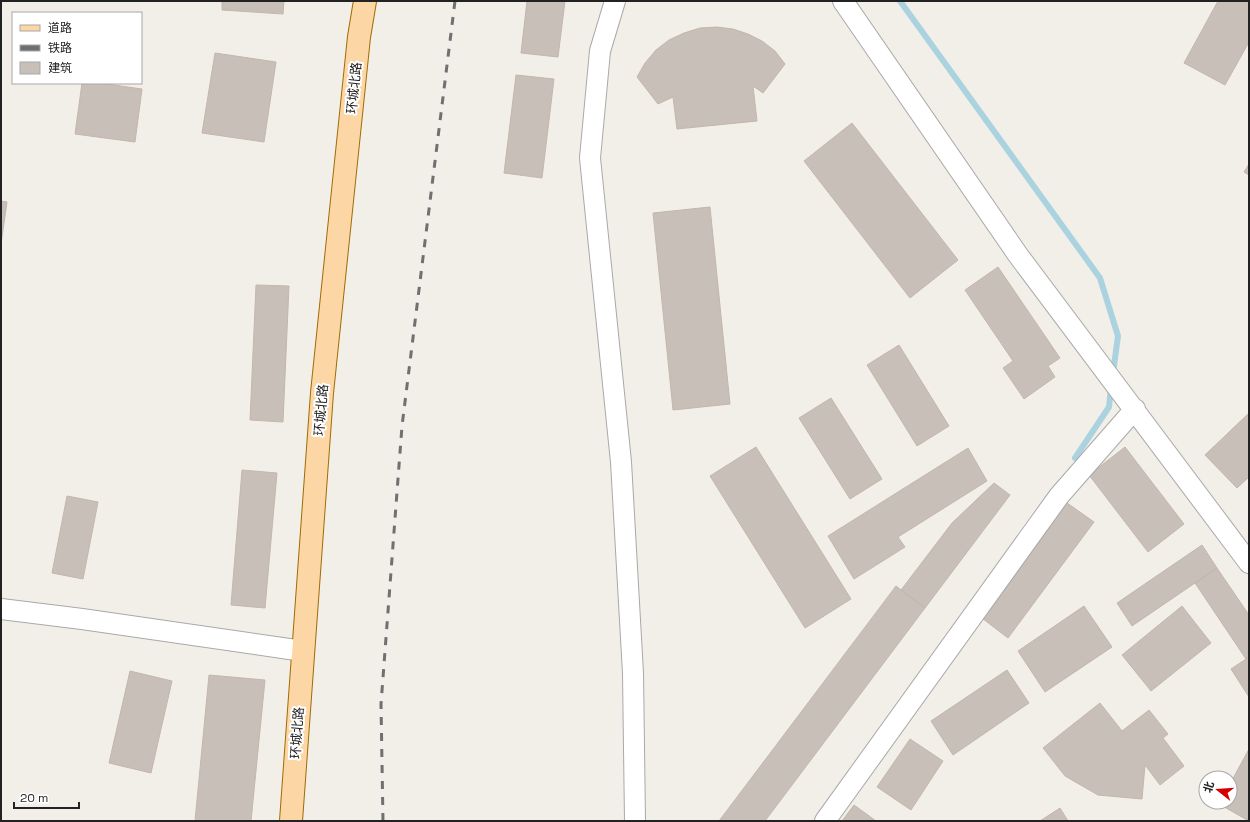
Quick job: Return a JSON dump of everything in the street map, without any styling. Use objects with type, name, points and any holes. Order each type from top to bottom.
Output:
[{"type":"main road","name":"环城北路","points":[[291,821],[322,393],[359,37],[365,1]]},
{"type":"street","points":[[615,1],[600,51],[590,158],[621,462],[633,673],[635,821]]},
{"type":"street","points":[[843,1],[1018,254],[1249,563]]},
{"type":"street","points":[[825,821],[1059,496],[1135,409]]},
{"type":"street","points":[[1,609],[82,619],[304,651]]},
{"type":"building","points":[[222,1],[284,1],[283,14],[222,10]]},
{"type":"building","points":[[527,1],[565,1],[558,57],[521,53]]},
{"type":"building","points":[[1218,1],[1249,1],[1249,42],[1225,85],[1184,63]]},
{"type":"building","points":[[717,27],[733,29],[762,41],[775,51],[785,64],[763,93],[753,86],[757,121],[677,129],[673,97],[658,104],[637,77],[645,63],[656,50],[669,40],[700,28]]},
{"type":"building","points":[[215,53],[276,62],[264,142],[202,133]]},
{"type":"building","points":[[516,75],[554,79],[542,178],[504,173]]},
{"type":"building","points":[[82,84],[106,84],[142,89],[135,142],[75,134]]},
{"type":"building","points":[[852,123],[958,260],[910,298],[804,161]]},
{"type":"building","points":[[1249,164],[1249,175],[1244,172]]},
{"type":"building","points":[[1,201],[7,202],[1,244]]},
{"type":"building","points":[[710,207],[730,404],[673,410],[653,213]]},
{"type":"building","points":[[998,267],[1060,358],[1048,366],[1055,377],[1024,399],[1003,368],[1013,361],[965,290]]},
{"type":"building","points":[[256,285],[289,286],[283,422],[250,420]]},
{"type":"building","points":[[899,345],[949,426],[917,446],[867,365]]},
{"type":"building","points":[[831,398],[882,479],[850,499],[799,418]]},
{"type":"building","points":[[1249,413],[1249,477],[1237,488],[1205,455]]},
{"type":"building","points":[[756,447],[851,599],[805,628],[710,476]]},
{"type":"building","points":[[1125,447],[1184,524],[1148,552],[1089,475]]},
{"type":"building","points":[[968,448],[987,481],[898,537],[905,547],[854,579],[828,536]]},
{"type":"building","points":[[242,470],[277,473],[265,608],[231,605]]},
{"type":"building","points":[[994,483],[1010,495],[925,608],[901,590],[952,523]]},
{"type":"building","points":[[67,496],[98,502],[83,579],[52,573]]},
{"type":"building","points":[[1063,500],[1094,522],[1008,638],[978,615]]},
{"type":"building","points":[[1202,545],[1217,568],[1132,626],[1117,603]]},
{"type":"building","points":[[1217,568],[1249,615],[1249,657],[1246,659],[1195,583]]},
{"type":"building","points":[[896,586],[925,608],[765,821],[719,821]]},
{"type":"building","points":[[1084,606],[1112,647],[1045,692],[1018,651]]},
{"type":"building","points":[[1182,606],[1211,643],[1151,691],[1122,655]]},
{"type":"building","points":[[1249,657],[1249,697],[1231,669]]},
{"type":"building","points":[[1007,670],[1029,703],[953,755],[931,721]]},
{"type":"building","points":[[130,671],[172,681],[151,773],[109,763]]},
{"type":"building","points":[[209,675],[265,680],[251,821],[195,821]]},
{"type":"building","points":[[1100,703],[1122,731],[1149,710],[1168,734],[1163,738],[1184,766],[1160,785],[1145,765],[1142,799],[1098,795],[1065,776],[1043,748]]},
{"type":"building","points":[[910,739],[943,761],[911,810],[877,787]]},
{"type":"building","points":[[1249,749],[1249,821],[1230,810],[1238,810],[1238,770]]},
{"type":"building","points":[[854,805],[876,821],[842,821]]},
{"type":"building","points":[[1060,808],[1068,821],[1040,821]]},
{"type":"waterway","points":[[900,1],[1100,278],[1118,336],[1113,373]]},
{"type":"waterway","points":[[1075,458],[1109,407],[1111,387]]},
{"type":"railway","points":[[383,821],[381,704],[402,426],[455,1]]}]
